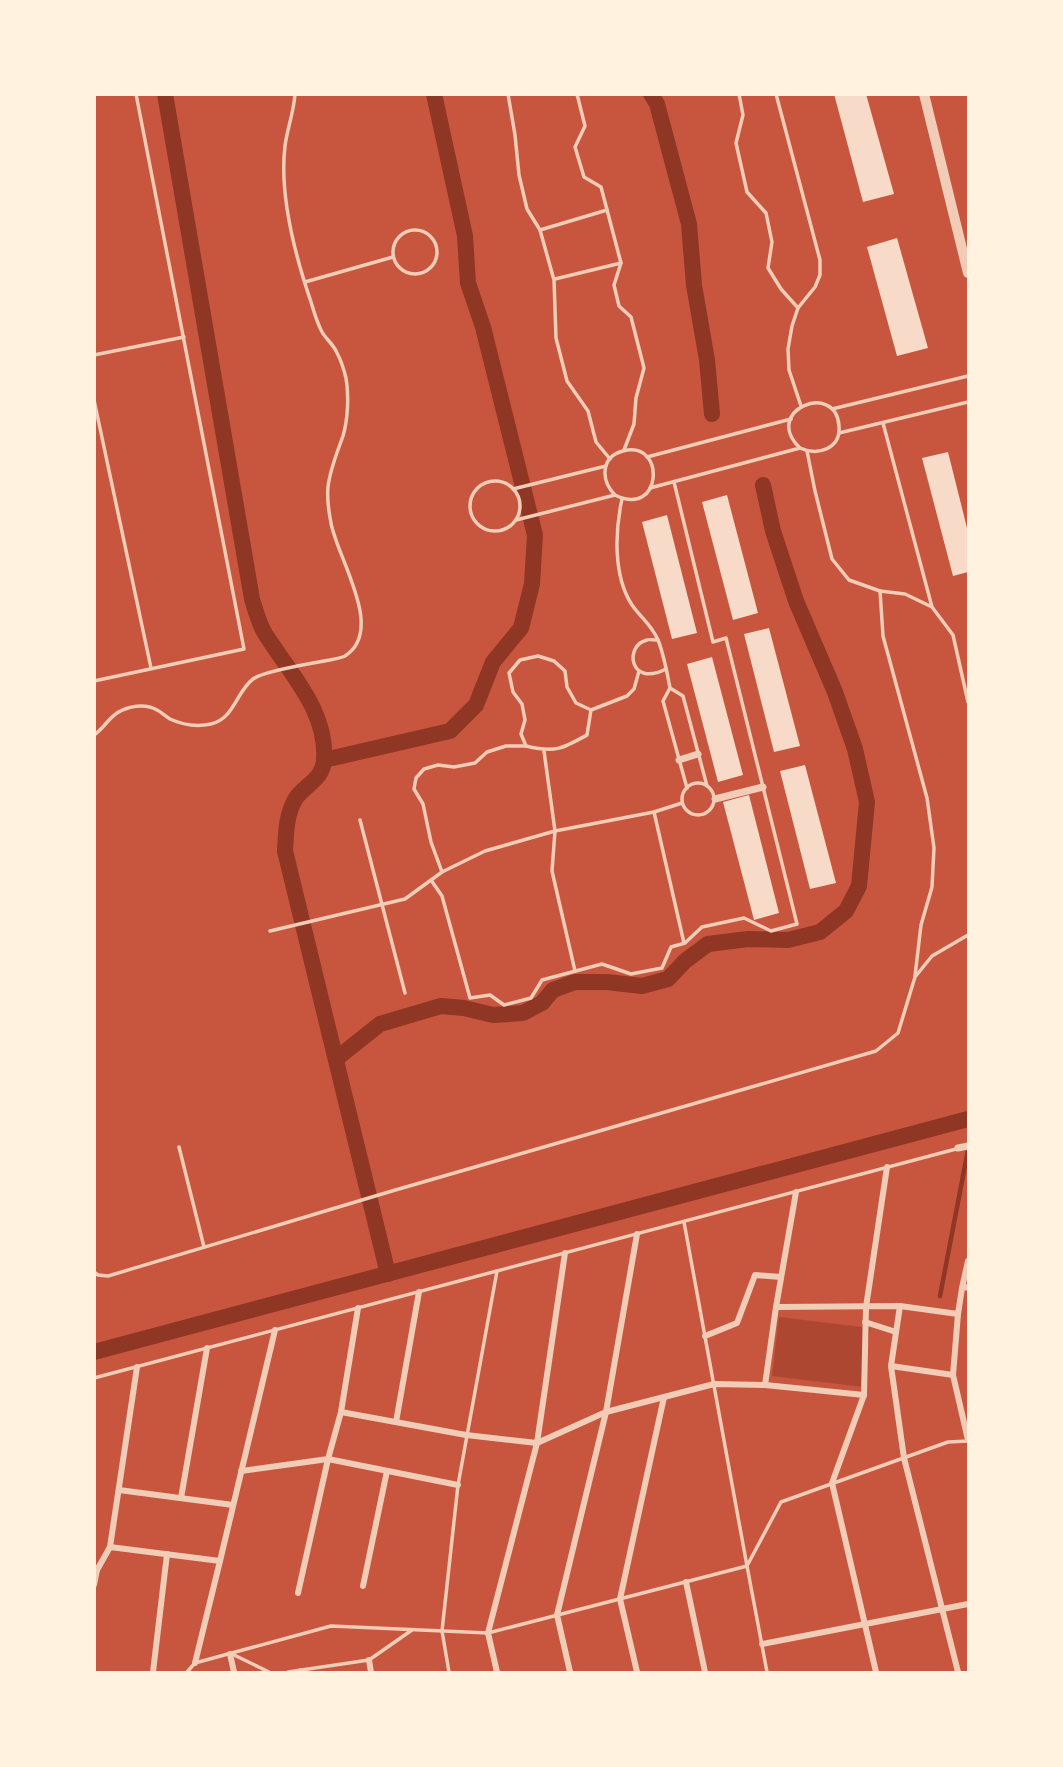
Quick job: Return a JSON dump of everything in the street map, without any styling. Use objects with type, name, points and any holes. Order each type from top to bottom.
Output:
[{"type":"street","points":[[923,94],[968,273]]},
{"type":"street","points":[[679,760],[698,754]]},
{"type":"street","points":[[715,799],[763,787]]},
{"type":"street","points":[[876,1672],[832,1483],[864,1395],[866,1307],[887,1167]]},
{"type":"street","points":[[765,1385],[796,1192]]},
{"type":"street","points":[[570,1672],[556,1615],[606,1412],[636,1234]]},
{"type":"street","points":[[498,1672],[488,1633],[537,1443],[565,1253]]},
{"type":"street","points":[[968,1261],[958,1314],[953,1375],[968,1441]]},
{"type":"street","points":[[705,1336],[737,1323],[755,1275],[781,1278]]},
{"type":"street","points":[[396,1422],[419,1292]]},
{"type":"street","points":[[900,1306],[891,1366],[904,1458],[958,1672]]},
{"type":"street","points":[[776,1307],[900,1306],[958,1314]]},
{"type":"street","points":[[298,1592],[341,1412],[358,1308]]},
{"type":"street","points":[[865,1322],[896,1332]]},
{"type":"street","points":[[195,1663],[275,1330]]},
{"type":"street","points":[[181,1498],[207,1348]]},
{"type":"street","points":[[891,1366],[953,1375]]},
{"type":"street","points":[[94,1585],[96,1570],[110,1547],[137,1367]]},
{"type":"street","points":[[341,1412],[466,1435],[537,1443],[606,1412],[714,1384],[765,1385],[864,1395]]},
{"type":"street","points":[[638,1672],[620,1599],[664,1397]]},
{"type":"street","points":[[241,1471],[328,1459],[458,1485]]},
{"type":"street","points":[[363,1586],[387,1471]]},
{"type":"street","points":[[119,1490],[233,1505]]},
{"type":"street","points":[[110,1547],[220,1561]]},
{"type":"street","points":[[153,1672],[167,1554]]},
{"type":"street","points":[[686,1582],[705,1672]]},
{"type":"street","points":[[762,1644],[968,1604]]},
{"type":"street","points":[[230,1654],[234,1672]]},
{"type":"street","points":[[369,1660],[371,1672]]},
{"type":"lane","points":[[94,681],[244,649],[136,94]]},
{"type":"lane","points":[[94,736],[119,711],[132,707],[155,708],[171,719],[195,726],[219,722],[227,715],[251,680],[275,671],[344,656],[358,642],[362,622],[358,601],[331,524],[328,488],[344,433],[346,378],[337,352],[322,331],[293,246],[284,170],[285,146],[295,94]]},
{"type":"lane","points":[[508,94],[519,175],[527,209],[540,230],[554,280],[556,338],[567,381],[587,411],[596,442],[610,459]]},
{"type":"lane","points":[[577,94],[586,126],[575,146],[584,177],[601,187],[621,263],[614,285],[619,306],[631,317],[644,368],[636,398],[634,424],[624,450]]},
{"type":"lane","points":[[739,94],[743,115],[736,143],[747,192],[766,214],[772,242],[768,268],[781,289],[798,308]]},
{"type":"lane","points":[[776,94],[820,260],[820,275],[815,288],[798,308],[788,349],[789,370],[801,406]]},
{"type":"lane","points":[[540,230],[607,210]]},
{"type":"lane","points":[[412,229],[419,229],[432,236],[438,250],[434,265],[415,275],[401,270],[393,257],[394,243],[398,236],[412,229]]},
{"type":"lane","points":[[305,282],[393,257]]},
{"type":"lane","points":[[554,280],[621,263]]},
{"type":"lane","points":[[94,355],[184,337]]},
{"type":"lane","points":[[832,409],[968,376]]},
{"type":"lane","points":[[94,400],[151,669]]},
{"type":"lane","points":[[817,402],[832,409],[839,425],[836,441],[823,451],[800,448],[790,435],[791,419],[795,411],[801,406],[817,402]]},
{"type":"lane","points":[[839,433],[968,402]]},
{"type":"lane","points":[[647,457],[791,419]]},
{"type":"lane","points":[[883,423],[932,607],[953,635],[968,702]]},
{"type":"lane","points":[[650,488],[800,448]]},
{"type":"lane","points":[[632,450],[647,457],[652,464],[654,481],[645,494],[630,500],[622,499],[609,490],[606,466],[616,453],[632,450]]},
{"type":"lane","points":[[807,451],[832,559],[849,580],[880,591],[905,594],[932,607]]},
{"type":"lane","points":[[513,489],[606,466]]},
{"type":"lane","points":[[498,482],[513,489],[520,504],[516,520],[511,526],[496,532],[488,531],[475,521],[470,506],[471,498],[482,485],[498,482]]},
{"type":"lane","points":[[431,880],[442,895],[470,998],[490,995],[504,1005],[531,998],[542,980],[602,964],[631,974],[662,968],[671,947],[685,943],[702,927],[744,918],[771,931],[797,924],[726,638],[713,642],[674,482]]},
{"type":"lane","points":[[516,520],[615,495]]},
{"type":"lane","points":[[622,499],[617,521],[616,548],[623,585],[632,605],[648,621],[658,640],[670,688],[663,701],[687,788]]},
{"type":"lane","points":[[94,1272],[108,1276],[876,1051],[898,1033],[915,977],[921,925],[932,887],[934,848],[928,798],[883,636],[880,591]]},
{"type":"lane","points":[[658,640],[648,639],[639,644],[633,652],[633,663],[639,671],[648,675],[666,669]]},
{"type":"lane","points":[[526,746],[521,734],[525,720],[522,704],[513,692],[509,673],[520,660],[538,656],[554,661],[565,671],[567,687],[576,703],[591,710],[627,696],[634,689],[639,671]]},
{"type":"lane","points":[[670,688],[683,696],[707,786]]},
{"type":"lane","points":[[442,872],[431,842],[423,804],[414,789],[416,778],[424,769],[475,762],[487,752],[506,746],[526,746],[544,751],[566,747],[587,735],[591,710]]},
{"type":"lane","points":[[544,751],[555,831],[552,871],[575,971]]},
{"type":"lane","points":[[696,783],[707,786],[715,799],[711,809],[697,816],[687,812],[682,803],[683,792],[696,783]]},
{"type":"lane","points":[[270,932],[405,899],[442,872],[485,851],[555,831],[654,812],[682,803]]},
{"type":"lane","points":[[654,812],[685,943]]},
{"type":"lane","points":[[360,820],[404,993]]},
{"type":"lane","points":[[915,977],[932,956],[968,934]]},
{"type":"lane","points":[[179,1147],[204,1247]]},
{"type":"lane","points":[[94,1378],[963,1147]]},
{"type":"lane","points":[[684,1222],[767,1672]]},
{"type":"lane","points":[[449,1672],[442,1631],[458,1485],[497,1271]]},
{"type":"lane","points":[[187,1672],[195,1663],[331,1626],[488,1633],[747,1566],[781,1502],[948,1442],[968,1441]]},
{"type":"lane","points":[[288,1672],[369,1660],[412,1629]]},
{"type":"lane","points":[[230,1654],[269,1672]]},
{"type":"shaded area","points":[[779,1317],[870,1328],[863,1387],[772,1376]]},
{"type":"building","points":[[834,94],[866,94],[894,194],[863,202]]},
{"type":"building","points":[[897,238],[928,348],[897,356],[867,247]]},
{"type":"building","points":[[948,452],[968,532],[968,572],[953,576],[922,458]]},
{"type":"building","points":[[727,495],[758,613],[733,620],[702,502]]},
{"type":"building","points":[[667,515],[697,633],[672,639],[642,522]]},
{"type":"building","points":[[769,628],[800,746],[774,752],[744,634]]},
{"type":"building","points":[[712,657],[743,775],[718,782],[687,664]]},
{"type":"building","points":[[805,765],[836,883],[810,889],[780,771]]},
{"type":"building","points":[[749,795],[779,913],[754,920],[723,802]]},
{"type":"waterway","points":[[165,94],[252,599],[263,630],[317,716],[324,745],[323,767],[296,798],[290,810],[285,851],[388,1274]]},
{"type":"waterway","points":[[324,760],[450,731],[476,705],[493,662],[521,628],[532,584],[535,535],[483,327],[468,283],[465,236],[434,94]]},
{"type":"waterway","points":[[651,94],[657,104],[689,224],[694,285],[707,360],[712,414]]},
{"type":"waterway","points":[[336,1059],[380,1024],[441,1006],[493,1015],[523,1013],[542,1003],[553,990],[575,982],[642,986],[668,979],[685,961],[708,944],[748,939],[788,940],[820,932],[846,911],[859,886],[867,802],[855,749],[835,692],[796,601],[773,531],[763,485]]},
{"type":"waterway","points":[[94,1352],[968,1119]]},
{"type":"waterway","points":[[940,1296],[968,1150]]}]
